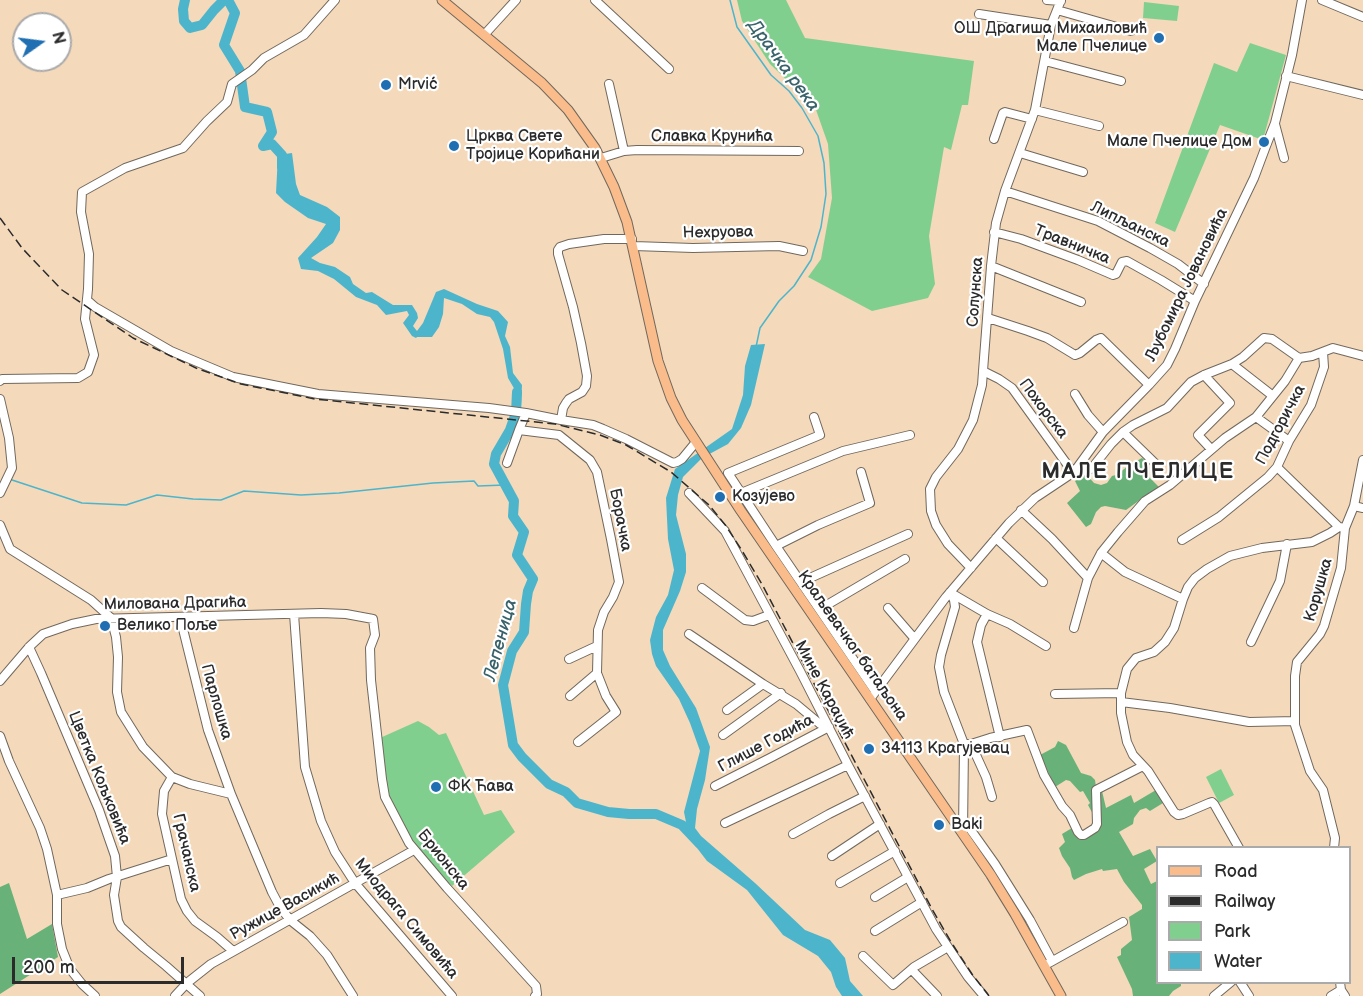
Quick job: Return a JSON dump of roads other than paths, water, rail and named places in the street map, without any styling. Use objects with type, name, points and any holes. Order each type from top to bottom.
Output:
[{"type":"main road","points":[[442,0],[549,89],[573,117],[601,158],[619,197],[633,242],[653,342],[662,374],[676,409],[696,443]]},
{"type":"main road","name":"Краљевачког батаљона","points":[[696,443],[873,695],[1048,963],[1061,996]]},
{"type":"street","points":[[0,381],[2,379],[78,378],[88,372],[94,355],[85,319],[89,254],[81,212],[82,192],[125,168],[183,148],[227,102],[232,84],[264,58],[304,35],[335,0]]},
{"type":"street","points":[[484,35],[516,0]]},
{"type":"street","points":[[595,0],[669,69]]},
{"type":"street","points":[[1047,0],[1061,0]]},
{"type":"street","name":"Солунска","points":[[971,568],[948,544],[936,525],[931,511],[930,494],[936,477],[958,449],[973,420],[982,385],[994,232],[1005,191],[1035,110],[1051,25],[1061,0]]},
{"type":"street","name":"Љубомира Јовановића","points":[[873,695],[950,592],[996,538],[1021,510],[1043,492],[1074,472],[1103,432],[1149,385],[1169,360],[1254,177],[1275,123],[1302,0]]},
{"type":"street","points":[[1322,0],[1363,17]]},
{"type":"street","points":[[1346,9],[1351,0]]},
{"type":"street","points":[[1057,10],[1131,31]]},
{"type":"street","points":[[979,14],[1051,25]]},
{"type":"street","points":[[1045,61],[1121,81]]},
{"type":"street","points":[[1286,76],[1363,95]]},
{"type":"street","points":[[609,84],[624,152]]},
{"type":"street","points":[[1035,110],[1099,126]]},
{"type":"street","points":[[994,139],[1003,113],[1032,119]]},
{"type":"street","points":[[1275,123],[1284,158]]},
{"type":"street","points":[[1266,146],[1270,143],[1280,143]]},
{"type":"street","name":"Славка Крунића","points":[[601,158],[624,152],[647,150],[800,151]]},
{"type":"street","points":[[1020,153],[1083,172]]},
{"type":"street","name":"Липљанска","points":[[1005,191],[1098,221],[1178,264],[1204,284]]},
{"type":"street","name":"Травничка","points":[[994,232],[1021,239],[1113,275],[1116,274],[1122,262],[1126,261],[1195,301]]},
{"type":"street","points":[[561,420],[566,403],[585,389],[587,380],[573,307],[559,261],[558,250],[568,244],[604,239],[633,242]]},
{"type":"street","name":"Нехруова","points":[[633,242],[693,248],[779,246],[803,251]]},
{"type":"street","points":[[991,266],[1081,302]]},
{"type":"street","points":[[87,300],[95,308],[171,351],[232,377],[318,394],[519,411],[593,425],[671,462],[682,459],[696,443]]},
{"type":"street","points":[[988,318],[1047,338],[1075,355],[1101,338],[1149,385]]},
{"type":"street","points":[[1074,472],[1083,472],[1092,468],[1123,432],[1167,408],[1186,385],[1232,364],[1264,338],[1272,339],[1299,358],[1337,348],[1363,356]]},
{"type":"street","name":"Подгоричка","points":[[1182,540],[1219,518],[1277,467],[1311,405],[1323,367],[1323,352]]},
{"type":"street","points":[[1074,628],[1088,578],[1101,553],[1145,501],[1170,485],[1211,449],[1256,417],[1274,396],[1299,358]]},
{"type":"street","points":[[1232,364],[1274,396]]},
{"type":"street","name":"Похорска","points":[[983,371],[1012,388],[1074,472]]},
{"type":"street","points":[[1204,375],[1230,403],[1198,435],[1211,449]]},
{"type":"street","points":[[1074,394],[1103,432]]},
{"type":"street","points":[[0,399],[9,438],[12,468],[0,493]]},
{"type":"street","points":[[507,463],[519,430],[519,411]]},
{"type":"street","points":[[814,417],[820,435],[728,473],[820,609],[873,695]]},
{"type":"street","points":[[1256,417],[1290,441]]},
{"type":"street","name":"Борачка","points":[[519,430],[559,435],[590,460],[597,472],[619,582],[604,612],[598,630],[597,646],[597,673],[606,696],[616,712],[578,742]]},
{"type":"street","points":[[1123,432],[1159,466]]},
{"type":"street","points":[[741,493],[843,451],[910,435]]},
{"type":"street","name":"Корушка","points":[[1334,846],[1335,838],[1323,790],[1310,771],[1295,722],[1296,668],[1301,656],[1324,626],[1341,568],[1342,528],[1354,506],[1363,460]]},
{"type":"street","points":[[1238,846],[1212,802],[1182,814],[1178,815],[1173,812],[1148,771],[1133,756],[1123,727],[1121,693],[1127,669],[1132,662],[1136,658],[1154,652],[1172,633],[1182,598],[1195,578],[1230,556],[1262,548],[1312,542],[1342,528],[1277,467]]},
{"type":"street","points":[[776,546],[870,503],[861,472]]},
{"type":"street","name":"Мине Караџић","points":[[689,493],[725,531],[908,877],[948,947],[984,996]]},
{"type":"street","points":[[1354,506],[1363,508]]},
{"type":"street","points":[[1021,510],[1088,578]]},
{"type":"street","points":[[0,525],[10,549],[92,600],[111,618],[116,637],[117,692],[121,712],[143,747],[172,777],[231,794]]},
{"type":"street","points":[[801,582],[908,534]]},
{"type":"street","points":[[996,538],[1043,582]]},
{"type":"street","points":[[1251,642],[1280,581],[1287,544]]},
{"type":"street","points":[[1101,553],[1125,572],[1182,598]]},
{"type":"street","points":[[820,609],[905,558]]},
{"type":"street","points":[[702,588],[745,621],[753,621],[769,615]]},
{"type":"street","points":[[950,592],[1046,646]]},
{"type":"street","points":[[950,592],[955,607],[940,655],[939,668],[944,692],[986,777],[992,797]]},
{"type":"street","points":[[888,608],[914,638]]},
{"type":"street","name":"Миодрага Симовића","points":[[294,614],[305,767],[321,821],[355,883],[452,996]]},
{"type":"street","name":"Милована Драгића","points":[[0,681],[29,647],[44,634],[72,624],[96,619],[346,614],[373,619]]},
{"type":"street","points":[[987,614],[981,625],[977,642],[1000,737]]},
{"type":"street","name":"Парлошка","points":[[180,617],[208,730],[231,794],[272,892],[290,920],[310,936],[327,955],[353,996]]},
{"type":"street","name":"Брионска","points":[[373,619],[375,635],[370,648],[371,680],[386,796],[409,843],[536,986],[535,996]]},
{"type":"street","points":[[689,634],[763,684],[781,693],[820,724],[829,727]]},
{"type":"street","points":[[569,659],[597,646]]},
{"type":"street","name":"Цветка Кољковића","points":[[29,647],[99,810],[115,856],[117,877],[114,895],[121,927],[200,996]]},
{"type":"street","points":[[570,696],[597,673]]},
{"type":"street","points":[[727,710],[763,684]]},
{"type":"street","points":[[723,735],[781,693]]},
{"type":"street","points":[[1055,694],[1121,693]]},
{"type":"street","points":[[1121,702],[1249,722],[1295,722]]},
{"type":"street","name":"Глише Годића","points":[[716,786],[829,727]]},
{"type":"street","points":[[968,744],[1027,730],[1044,775],[1081,835],[1095,828],[1097,824],[1096,790],[1143,766]]},
{"type":"street","points":[[0,736],[47,849],[57,895],[57,924],[62,949],[70,969],[95,996]]},
{"type":"street","points":[[963,833],[968,744]]},
{"type":"street","points":[[725,823],[848,765]]},
{"type":"street","name":"Грачанска","points":[[172,777],[164,791],[162,814],[181,899],[187,911],[201,927],[233,951]]},
{"type":"street","points":[[793,834],[865,796]]},
{"type":"street","points":[[963,819],[995,864],[1029,920],[1048,963],[1123,922]]},
{"type":"street","points":[[832,856],[880,824]]},
{"type":"street","name":"Ружице Васикић","points":[[175,996],[211,964],[414,849]]},
{"type":"street","points":[[840,883],[895,851]]},
{"type":"street","points":[[57,895],[87,888],[172,859]]},
{"type":"street","points":[[875,897],[908,877]]},
{"type":"street","points":[[875,931],[922,902]]},
{"type":"street","points":[[863,956],[893,985],[914,967],[948,947]]},
{"type":"street","points":[[912,970],[937,996]]},
{"type":"street","points":[[1214,996],[1229,984]]},
{"type":"street","points":[[1331,996],[1342,989]]},
{"type":"water","points":[[292,153],[296,184],[300,195],[327,207],[340,217],[340,230],[333,243],[311,258],[335,267],[350,277],[353,284],[366,293],[372,292],[393,305],[412,305],[418,318],[413,326],[417,331],[423,323],[436,292],[444,289],[498,311],[508,322],[505,336],[510,347],[513,373],[522,385],[521,406],[513,404],[515,390],[508,378],[503,349],[494,322],[490,317],[477,314],[462,304],[444,298],[439,327],[432,337],[416,338],[403,323],[409,315],[407,311],[386,315],[377,305],[356,297],[334,279],[318,271],[301,269],[298,258],[326,224],[308,218],[276,193],[278,155]]},
{"type":"water","points":[[765,344],[751,405],[741,428],[728,444],[702,458],[683,477],[676,515],[686,554],[686,572],[663,630],[663,650],[670,666],[696,708],[710,747],[695,828],[805,930],[830,940],[845,958],[850,981],[863,996],[842,996],[831,972],[818,956],[783,935],[747,890],[707,861],[687,835],[691,831],[687,827],[684,812],[700,751],[679,699],[656,666],[652,654],[650,640],[656,617],[668,595],[674,570],[668,539],[666,498],[675,469],[732,429],[743,395],[745,366],[751,345]]},
{"type":"waterway","name":"Лепеница","points":[[185,0],[184,21],[190,28],[202,25],[224,0]]},
{"type":"waterway","name":"Лепеница","points":[[228,0],[235,13],[224,45],[240,71],[245,107],[267,112],[272,132],[263,146],[272,144],[282,155],[282,167]]},
{"type":"waterway","name":"Драчка река","points":[[730,0],[737,27],[771,75],[789,91],[802,108],[818,136],[824,163],[826,194],[821,227],[811,260],[794,286],[779,301],[760,328],[756,347]]},
{"type":"waterway","name":"Лепеница","points":[[517,392],[516,413],[510,430],[496,454],[494,464],[514,501],[513,516],[524,532],[517,555],[533,579],[528,591],[524,632],[512,651],[503,685],[513,745],[549,784],[566,792],[577,803],[608,812],[656,814],[682,825],[699,843]]},
{"type":"waterway","points":[[9,479],[82,503],[126,505],[157,495],[221,500],[244,491],[301,495],[433,483],[474,481],[478,486],[505,485]]},
{"type":"railway","points":[[0,218],[22,248],[62,290],[133,338],[196,368],[241,384],[315,399],[555,424],[600,435],[626,445],[671,472],[709,505],[741,549],[763,586],[932,909],[951,942],[989,996]]},
{"type":"place","name":"ОШ Драгиша Михаиловић Мале Пчелице","points":[[1159,38]]},
{"type":"place","name":"Mrvić","points":[[386,85]]},
{"type":"place","name":"Мале Пчелице Дом","points":[[1264,142]]},
{"type":"place","name":"Црква Свете Тројице Корићани","points":[[454,146]]},
{"type":"place","name":"Козујево","points":[[720,497]]},
{"type":"place","name":"Велико Поље","points":[[105,626]]},
{"type":"place","name":"34113 Крагујевац","points":[[869,749]]},
{"type":"place","name":"ФК Ћава","points":[[436,787]]},
{"type":"place","name":"Baki","points":[[939,825]]},
{"type":"district","name":"МАЛЕ ПЧЕЛИЦЕ","points":[[1138,472]]}]
